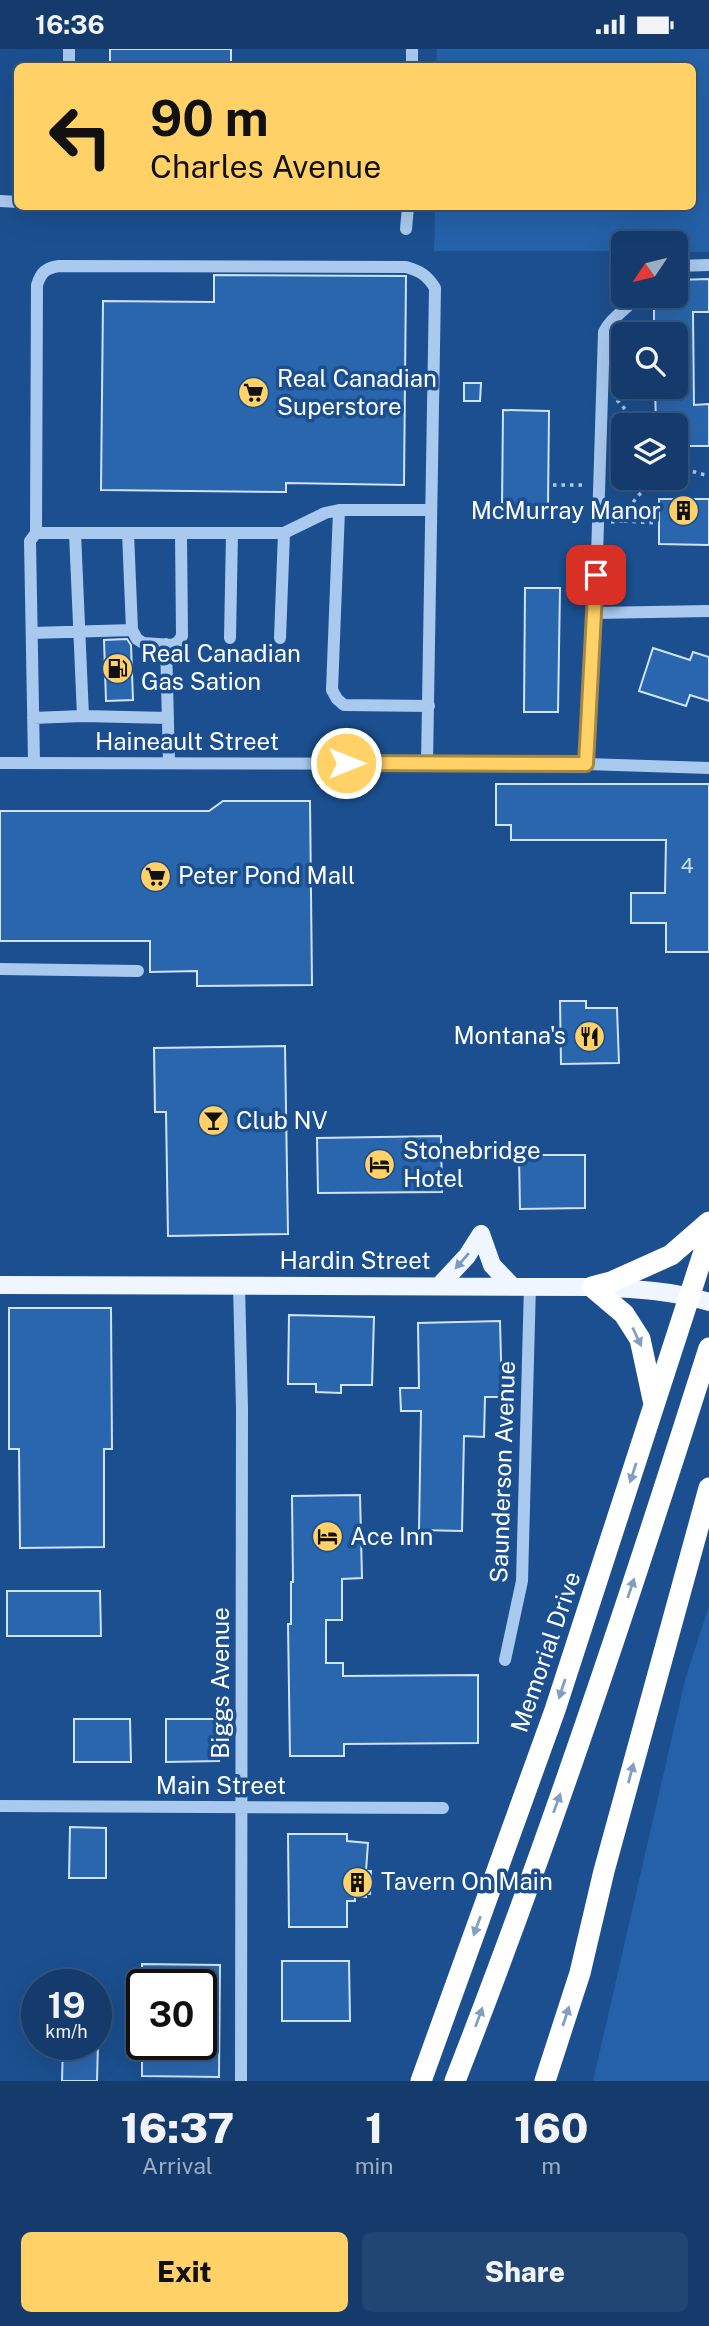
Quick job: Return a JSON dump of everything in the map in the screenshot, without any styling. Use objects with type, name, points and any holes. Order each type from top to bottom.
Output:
[{"type":"highway","points":[[592,1287],[611,1282],[671,1255],[709,1222]]},
{"type":"highway","name":"Memorial Drive","points":[[421,2081],[555,1710],[654,1408],[700,1299],[709,1236]]},
{"type":"highway","points":[[592,1287],[624,1314],[640,1339],[654,1408]]},
{"type":"highway","points":[[455,2081],[588,1716],[709,1348]]},
{"type":"highway","points":[[545,2081],[580,1973],[604,1871],[709,1488]]},
{"type":"main road","points":[[440,1285],[467,1257],[481,1234],[492,1265],[511,1286]]},
{"type":"main road","name":"Hardin Street","points":[[0,1285],[530,1285],[641,1289],[700,1299]]},
{"type":"street","points":[[407,229],[408,210]]},
{"type":"street","points":[[34,762],[30,541],[36,533],[37,285],[41,273],[49,267],[59,265],[406,267],[420,271],[429,278],[435,288],[427,763]]},
{"type":"street","points":[[688,266],[709,265]]},
{"type":"street","points":[[586,764],[604,332],[608,322],[626,308]]},
{"type":"street","points":[[339,510],[332,690],[344,705],[429,706]]},
{"type":"street","points":[[36,533],[284,533],[326,513],[339,510],[431,510]]},
{"type":"street","points":[[75,533],[83,716]]},
{"type":"street","points":[[128,533],[132,630],[137,639],[143,642],[166,644],[178,642],[182,636],[181,533]]},
{"type":"street","points":[[230,638],[232,533]]},
{"type":"street","points":[[280,638],[284,533]]},
{"type":"street","points":[[594,613],[709,611]]},
{"type":"street","points":[[32,633],[132,630]]},
{"type":"street","points":[[166,644],[169,763]]},
{"type":"street","points":[[33,718],[168,718]]},
{"type":"street","name":"Haineault Street","points":[[0,763],[586,764],[709,768]]},
{"type":"street","points":[[0,969],[138,971]]},
{"type":"street","name":"Biggs Avenue","points":[[239,1285],[242,1409],[241,2081]]},
{"type":"street","name":"Saunderson Avenue","points":[[505,1660],[522,1581],[530,1285]]},
{"type":"street","name":"Main Street","points":[[0,1806],[443,1808]]},
{"type":"path","points":[[602,382],[629,413]]},
{"type":"path","points":[[688,471],[709,475]]},
{"type":"path","points":[[554,485],[599,485]]},
{"type":"path","points":[[624,521],[632,501],[643,490]]},
{"type":"path","points":[[598,523],[659,523]]},
{"type":"shaded area","points":[[437,49],[709,49],[709,252],[688,252],[688,231],[611,231],[611,251],[434,251],[435,210],[696,210],[696,63],[436,63]]},
{"type":"shaded area","points":[[709,1606],[709,2081],[593,2081],[685,1680]]},
{"type":"building","points":[[110,49],[231,49],[231,63],[110,63]]},
{"type":"building","name":"Real Canadian Superstore","points":[[214,275],[406,276],[404,485],[286,483],[286,492],[101,490],[103,301],[214,302]]},
{"type":"building","points":[[709,279],[709,312],[693,312],[694,405],[709,404],[709,446],[688,446],[688,413],[656,413],[655,399],[688,399],[688,322],[654,322],[654,308],[688,308],[688,280]]},
{"type":"building","points":[[464,383],[481,383],[480,401],[464,401]]},
{"type":"building","points":[[503,410],[549,411],[548,508],[502,508]]},
{"type":"building","name":"McMurray Manor","points":[[659,499],[709,499],[709,545],[659,544]]},
{"type":"building","points":[[525,588],[560,588],[558,712],[524,712]]},
{"type":"building","name":"Real Canadian Gas Sation","points":[[127,639],[131,645],[133,700],[106,701],[104,640]]},
{"type":"building","points":[[653,648],[690,660],[693,652],[709,657],[709,701],[690,695],[686,706],[639,691]]},
{"type":"building","points":[[496,784],[709,784],[709,952],[666,952],[666,923],[631,923],[631,893],[665,893],[666,840],[511,840],[511,825],[496,825]]},
{"type":"building","name":"Peter Pond Mall","points":[[223,801],[310,801],[312,985],[197,986],[197,971],[150,972],[150,941],[0,941],[0,811],[209,811]]},
{"type":"building","name":"Montana's","points":[[560,1001],[586,1001],[586,1008],[617,1008],[619,1063],[561,1064]]},
{"type":"building","points":[[285,1046],[288,1234],[168,1236],[166,1112],[155,1112],[154,1048]]},
{"type":"building","name":"Stonebridge Hotel","points":[[441,1136],[442,1192],[318,1193],[317,1138]]},
{"type":"building","points":[[519,1155],[585,1155],[585,1208],[520,1209]]},
{"type":"building","points":[[9,1308],[111,1308],[112,1449],[104,1449],[104,1547],[20,1548],[19,1449],[9,1449]]},
{"type":"building","points":[[289,1315],[374,1317],[372,1385],[341,1385],[341,1393],[316,1392],[316,1384],[288,1384]]},
{"type":"building","points":[[500,1321],[502,1397],[485,1397],[484,1437],[464,1436],[462,1531],[419,1530],[421,1411],[401,1411],[400,1388],[419,1388],[418,1323]]},
{"type":"building","points":[[360,1495],[362,1578],[342,1579],[342,1620],[326,1620],[326,1663],[343,1663],[343,1676],[478,1675],[478,1743],[344,1744],[344,1756],[290,1756],[288,1624],[291,1624],[293,1582],[292,1496]]},
{"type":"building","points":[[7,1591],[100,1591],[101,1636],[7,1636]]},
{"type":"building","points":[[74,1719],[130,1719],[131,1762],[74,1762]]},
{"type":"building","points":[[166,1719],[219,1719],[219,1761],[166,1762]]},
{"type":"building","points":[[70,1827],[106,1828],[106,1878],[69,1878]]},
{"type":"building","points":[[288,1834],[347,1834],[347,1841],[368,1843],[366,1871],[371,1871],[370,1894],[366,1894],[366,1897],[355,1896],[355,1901],[347,1901],[347,1927],[289,1927]]},
{"type":"building","points":[[282,1961],[349,1961],[350,2021],[282,2021]]},
{"type":"building","points":[[142,1964],[220,1965],[219,2077],[142,2076],[142,2060],[217,2060],[217,1969],[142,1969]]},
{"type":"building","points":[[63,2060],[98,2060],[97,2081],[62,2081]]},
{"type":"place","name":"Real Canadian Superstore","points":[[254,393]]},
{"type":"place","name":"McMurray Manor","points":[[684,511]]},
{"type":"place","name":"Real Canadian Gas Sation","points":[[118,668]]},
{"type":"place","name":"Peter Pond Mall","points":[[155,876]]},
{"type":"place","name":"Montana's","points":[[589,1036]]},
{"type":"place","name":"Club NV","points":[[213,1121]]},
{"type":"place","name":"Stonebridge Hotel","points":[[380,1165]]},
{"type":"place","name":"Ace Inn","points":[[327,1537]]},
{"type":"place","name":"Tavern On Main","points":[[358,1882]]},
{"type":"route","points":[[346,763],[586,764],[596,575]]}]
